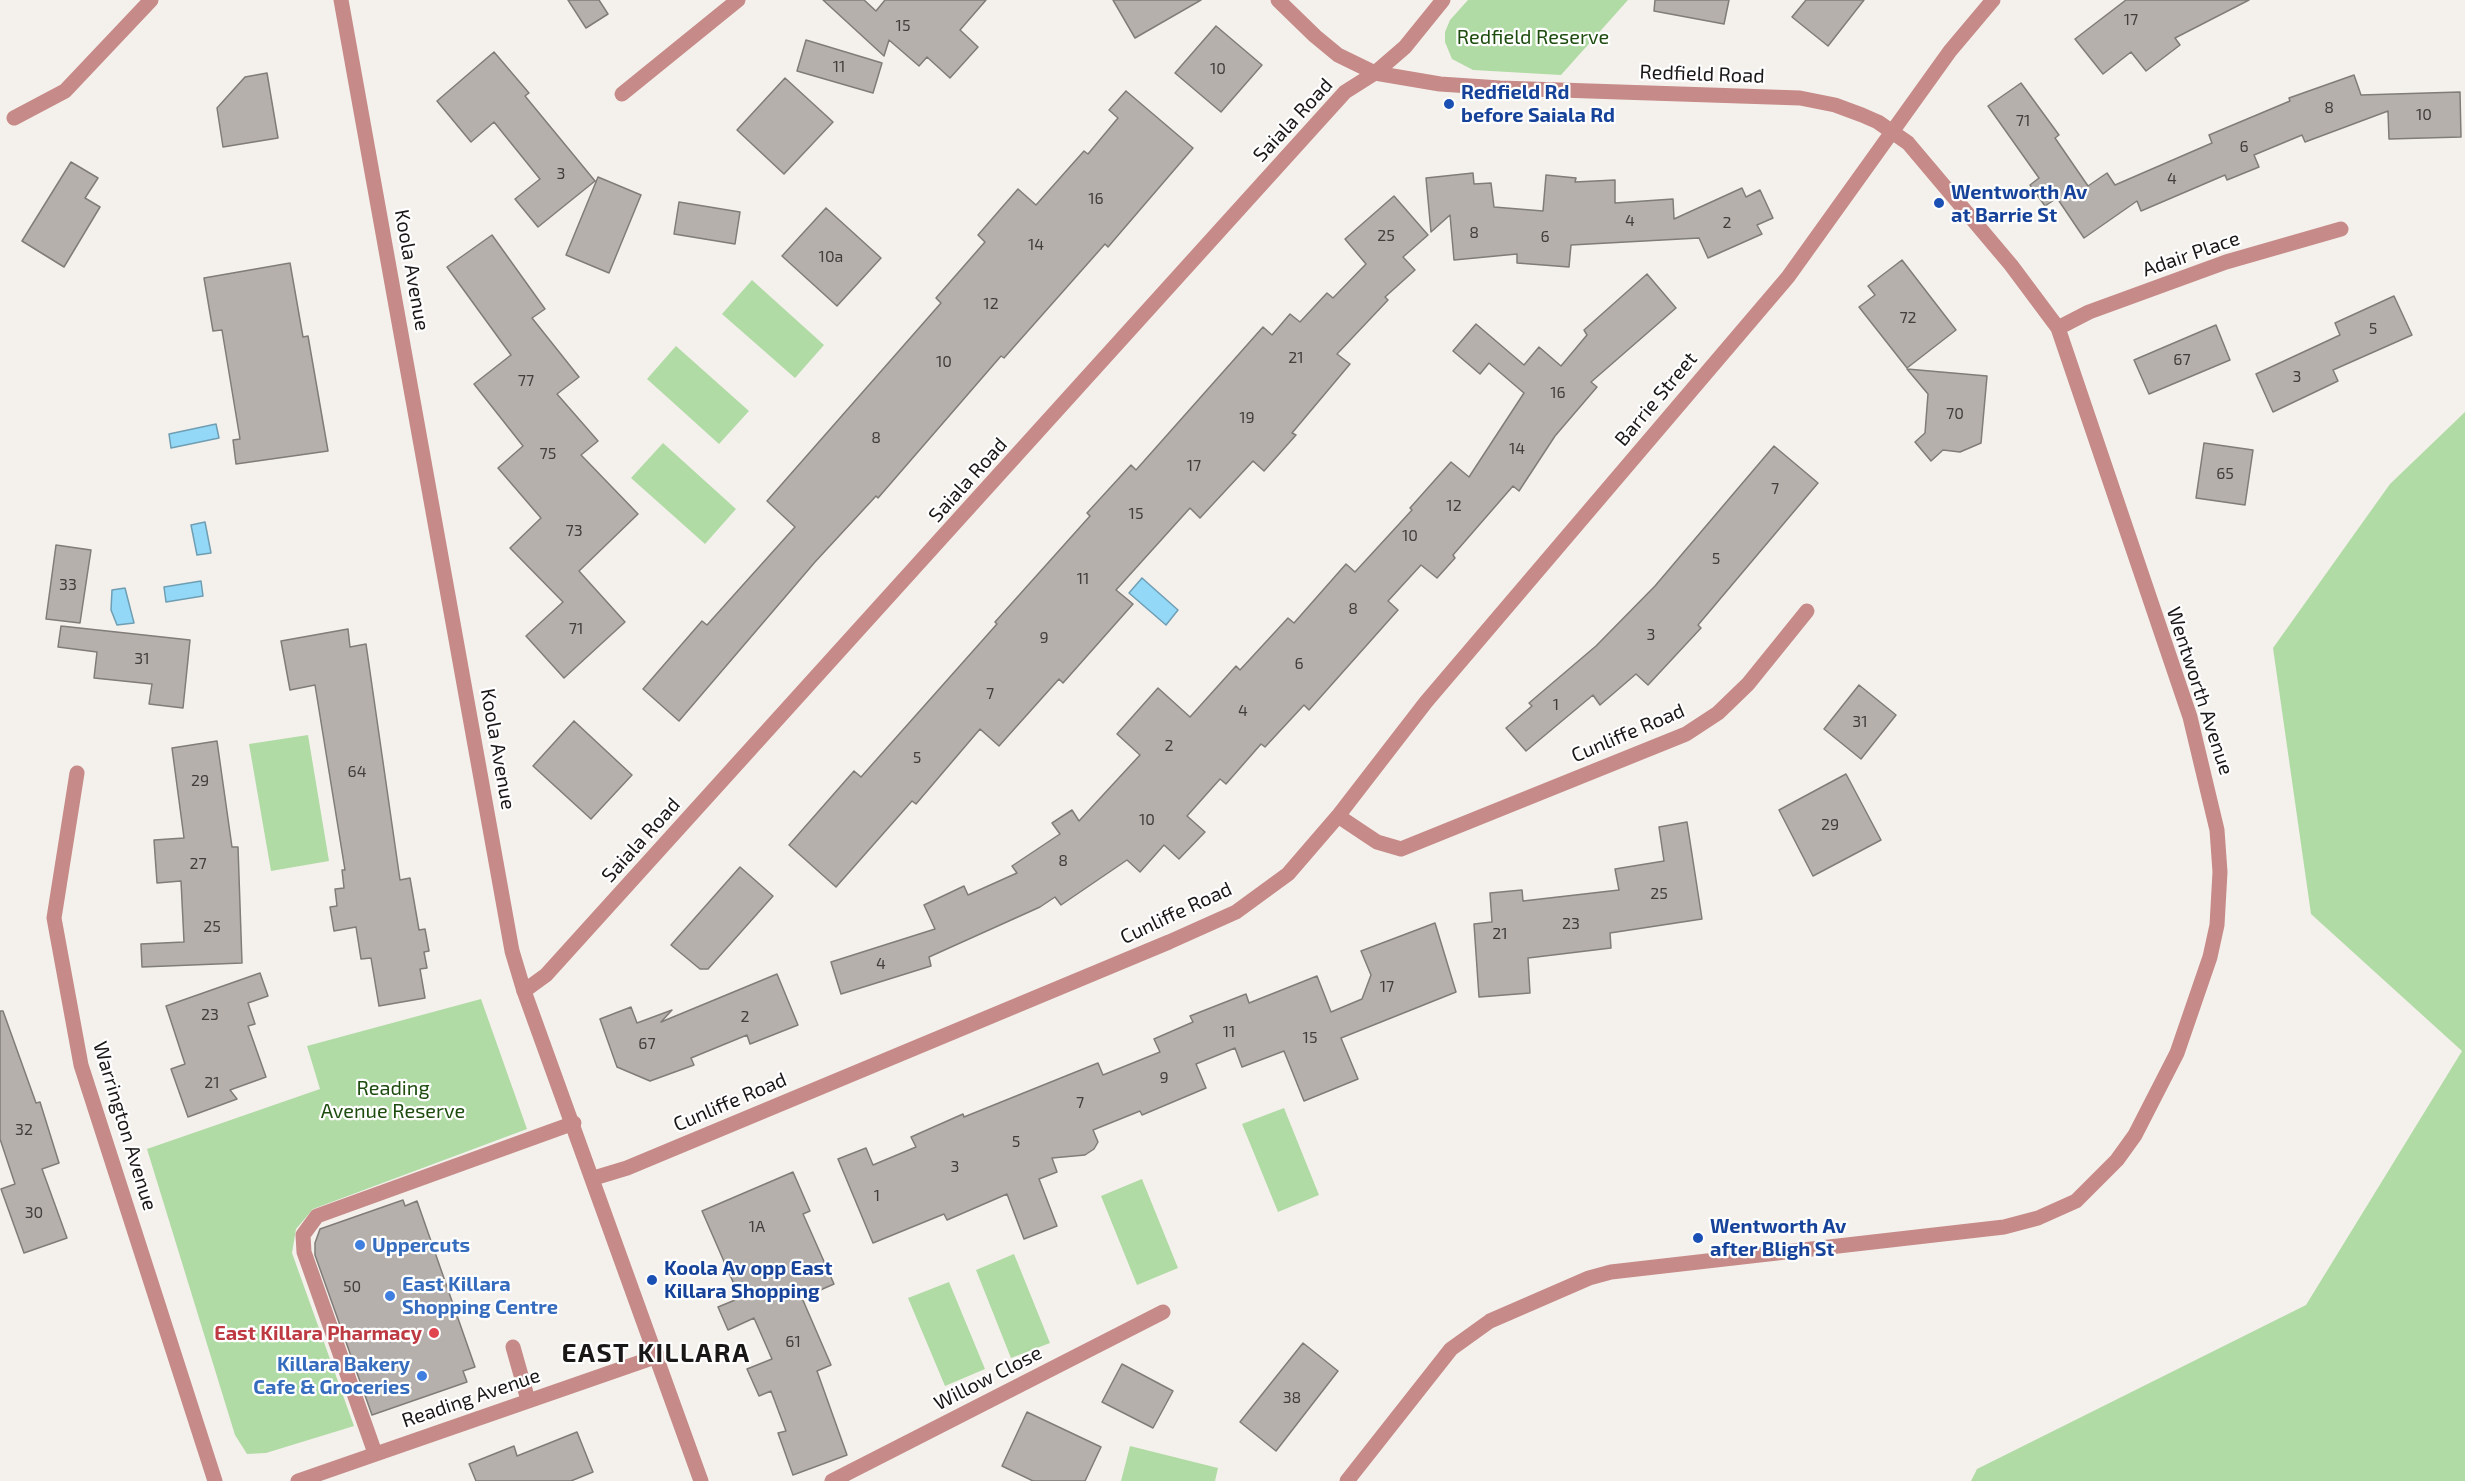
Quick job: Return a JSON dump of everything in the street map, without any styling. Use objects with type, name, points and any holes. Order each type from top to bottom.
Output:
[{"type":"street","points":[[14,118],[65,91],[151,0]]},
{"type":"street","name":"Koola Avenue","points":[[341,0],[512,951],[524,991],[594,1178],[701,1481]]},
{"type":"street","points":[[622,94],[738,0]]},
{"type":"street","name":"Redfield Road","points":[[1278,0],[1338,55],[1375,73],[1440,84],[1500,88],[1800,98],[1835,105],[1878,122],[1892,131]]},
{"type":"street","name":"Saiala Road","points":[[524,991],[546,975],[594,923],[1345,92],[1375,73],[1405,47],[1443,0]]},
{"type":"street","name":"Barrie Street","points":[[1338,816],[1426,702],[1788,277],[1950,51],[1993,0]]},
{"type":"street","name":"Wentworth Avenue","points":[[1347,1481],[1451,1349],[1490,1322],[1589,1278],[1611,1272],[2004,1227],[2038,1218],[2076,1201],[2117,1160],[2135,1135],[2177,1053],[2210,957],[2217,925],[2220,872],[2217,830],[2190,717],[2058,328],[2004,256],[1908,143],[1892,131]]},
{"type":"street","name":"Adair Place","points":[[2058,328],[2089,312],[2226,262],[2341,229]]},
{"type":"street","name":"Cunliffe Road","points":[[594,1178],[649,1159],[1236,912],[1288,874],[1338,816],[1377,842],[1401,849],[1686,734],[1718,713],[1748,684],[1807,611]]},
{"type":"street","name":"Warrington Avenue","points":[[77,773],[54,918],[81,1065],[215,1481]]},
{"type":"street","points":[[375,1453],[304,1252],[303,1235],[317,1216],[574,1123]]},
{"type":"street","name":"Willow Close","points":[[832,1481],[1163,1312]]},
{"type":"street","points":[[513,1347],[528,1400]]},
{"type":"street","name":"Reading Avenue","points":[[298,1481],[658,1356]]},
{"type":"green space","name":"Redfield Reserve","points":[[1468,0],[1628,0],[1561,75],[1473,70],[1452,59],[1445,42],[1445,32],[1450,20]]},
{"type":"green space","points":[[752,280],[824,345],[795,378],[722,314]]},
{"type":"green space","points":[[676,346],[749,411],[719,444],[647,379]]},
{"type":"green space","points":[[2465,412],[2465,1481],[1971,1481],[1977,1469],[2306,1305],[2462,1051],[2311,914],[2273,648],[2390,484]]},
{"type":"green space","points":[[663,443],[736,509],[705,544],[631,478]]},
{"type":"green space","points":[[308,735],[329,861],[271,871],[249,744]]},
{"type":"green space","name":"Reading Avenue Reserve","points":[[481,999],[527,1129],[313,1209],[296,1229],[292,1253],[354,1426],[266,1453],[247,1454],[235,1435],[147,1149],[320,1089],[307,1046]]},
{"type":"green space","points":[[1284,1108],[1319,1195],[1278,1212],[1242,1124]]},
{"type":"green space","points":[[1142,1179],[1178,1268],[1137,1285],[1101,1196]]},
{"type":"green space","points":[[1014,1254],[1050,1343],[1011,1358],[976,1270]]},
{"type":"green space","points":[[949,1282],[985,1369],[945,1386],[908,1298]]},
{"type":"green space","points":[[1130,1446],[1218,1468],[1215,1481],[1121,1481]]},
{"type":"water","points":[[216,424],[219,438],[171,448],[169,434]]},
{"type":"water","points":[[205,522],[211,553],[197,555],[191,525]]},
{"type":"water","points":[[1142,578],[1178,610],[1166,625],[1129,593]]},
{"type":"water","points":[[201,581],[203,596],[166,602],[164,587]]},
{"type":"water","points":[[125,588],[134,623],[117,625],[111,610],[112,590]]},
{"type":"building","points":[[568,0],[599,0],[608,14],[586,28]]},
{"type":"building","points":[[823,0],[864,0],[876,11],[885,0],[986,0],[960,30],[978,47],[950,78],[927,57],[919,66],[889,40],[884,56]]},
{"type":"building","points":[[1113,0],[1201,0],[1135,38]]},
{"type":"building","points":[[1655,0],[1729,0],[1724,24],[1654,11]]},
{"type":"building","points":[[1806,0],[1864,0],[1828,46],[1792,17]]},
{"type":"building","points":[[2126,0],[2249,0],[2175,38],[2180,45],[2146,71],[2131,52],[2103,74],[2075,39]]},
{"type":"building","points":[[1216,26],[1262,65],[1221,112],[1175,73]]},
{"type":"building","points":[[806,40],[882,63],[873,93],[797,71]]},
{"type":"building","points":[[494,52],[529,93],[525,96],[595,181],[538,227],[515,199],[540,179],[494,122],[471,142],[437,101]]},
{"type":"building","points":[[267,73],[278,138],[223,147],[217,108],[245,77]]},
{"type":"building","points":[[2354,75],[2361,95],[2460,92],[2461,137],[2389,139],[2388,111],[2305,142],[2302,135],[2254,155],[2259,167],[2227,180],[2225,175],[2141,211],[2137,201],[2084,238],[2057,198],[2045,206],[2030,185],[2039,178],[1988,106],[2021,83],[2059,135],[2055,138],[2088,186],[2107,173],[2115,185],[2212,143],[2209,135],[2290,101],[2289,98]]},
{"type":"building","points":[[785,78],[833,122],[784,174],[737,130]]},
{"type":"building","points":[[1126,91],[1193,148],[1108,247],[1105,244],[1004,358],[1001,356],[878,498],[876,496],[815,562],[679,721],[643,689],[702,621],[707,625],[795,527],[767,501],[941,303],[936,298],[985,242],[978,235],[1018,189],[1036,205],[1084,151],[1088,154],[1118,118],[1109,110]]},
{"type":"building","points":[[71,162],[98,178],[85,198],[100,207],[64,267],[22,241]]},
{"type":"building","points":[[1473,173],[1474,184],[1491,183],[1494,207],[1543,211],[1546,175],[1576,178],[1575,182],[1615,180],[1615,203],[1673,199],[1674,219],[1742,188],[1746,197],[1760,190],[1773,218],[1757,225],[1762,234],[1708,258],[1699,238],[1571,245],[1569,267],[1517,263],[1517,254],[1454,260],[1450,215],[1431,232],[1426,178]]},
{"type":"building","points":[[598,177],[641,195],[609,273],[566,255]]},
{"type":"building","points":[[1394,196],[1428,235],[1403,257],[1415,270],[1385,297],[1388,300],[1337,354],[1350,364],[1292,433],[1296,435],[1264,471],[1253,461],[1200,518],[1190,508],[1116,590],[1133,604],[1063,683],[1059,679],[999,746],[980,729],[916,804],[912,801],[836,887],[789,845],[854,771],[861,777],[1090,516],[1087,513],[1131,465],[1136,470],[1263,327],[1272,335],[1290,314],[1300,322],[1327,293],[1333,298],[1366,264],[1345,239]]},
{"type":"building","points":[[679,202],[740,212],[735,244],[674,234]]},
{"type":"building","points":[[826,208],[881,258],[837,306],[782,256]]},
{"type":"building","points":[[492,235],[545,309],[532,318],[579,377],[557,394],[598,441],[581,455],[638,514],[579,571],[625,622],[564,678],[526,636],[563,602],[510,548],[541,518],[498,468],[523,446],[474,384],[511,355],[447,267]]},
{"type":"building","points":[[1902,260],[1956,330],[1907,368],[1859,307],[1875,295],[1868,286]]},
{"type":"building","points":[[290,263],[303,337],[308,336],[328,451],[236,464],[233,440],[240,439],[222,330],[213,331],[204,278]]},
{"type":"building","points":[[1647,274],[1676,308],[1591,382],[1597,387],[1555,436],[1519,491],[1513,486],[1453,555],[1455,558],[1437,578],[1421,565],[1388,601],[1398,610],[1309,710],[1304,705],[1265,747],[1261,744],[1226,784],[1220,779],[1187,816],[1205,832],[1179,859],[1164,845],[1140,872],[1127,860],[1061,905],[1055,897],[1040,907],[929,957],[931,966],[841,994],[831,962],[935,929],[924,905],[964,886],[968,895],[1017,873],[1012,866],[1060,834],[1052,823],[1072,810],[1079,821],[1140,755],[1117,734],[1158,688],[1190,717],[1236,666],[1240,670],[1288,618],[1294,623],[1346,564],[1355,572],[1412,510],[1410,508],[1451,462],[1469,477],[1524,393],[1489,363],[1480,374],[1453,351],[1476,324],[1524,365],[1539,347],[1561,366],[1587,335],[1584,330]]},
{"type":"building","points":[[2394,296],[2412,335],[2333,370],[2338,381],[2273,412],[2256,374],[2340,335],[2335,323]]},
{"type":"building","points":[[2216,325],[2230,360],[2149,394],[2134,360]]},
{"type":"building","points":[[1907,369],[1987,376],[1981,443],[1960,452],[1943,450],[1931,461],[1915,442],[1925,433],[1928,394]]},
{"type":"building","points":[[2204,443],[2253,450],[2245,505],[2196,498]]},
{"type":"building","points":[[1774,446],[1818,483],[1698,625],[1701,628],[1648,685],[1636,674],[1600,705],[1593,695],[1526,751],[1506,728],[1532,706],[1529,703],[1596,646],[1655,586]]},
{"type":"building","points":[[56,545],[91,550],[80,623],[46,619]]},
{"type":"building","points":[[61,626],[190,640],[183,708],[149,704],[152,684],[94,678],[97,652],[58,647]]},
{"type":"building","points":[[348,629],[350,647],[366,644],[400,880],[410,878],[419,930],[425,929],[429,951],[424,952],[427,968],[420,969],[425,998],[379,1006],[371,958],[361,959],[356,927],[334,931],[330,907],[337,906],[335,889],[344,888],[342,870],[345,870],[315,685],[290,690],[281,641]]},
{"type":"building","points":[[1859,685],[1896,715],[1861,759],[1824,729]]},
{"type":"building","points":[[574,721],[632,775],[591,819],[533,766]]},
{"type":"building","points":[[217,741],[232,847],[238,847],[242,963],[142,967],[141,944],[184,942],[181,881],[157,883],[154,840],[184,838],[172,748]]},
{"type":"building","points":[[1846,774],[1881,840],[1813,876],[1779,810]]},
{"type":"building","points":[[1687,822],[1702,919],[1610,933],[1611,948],[1528,958],[1530,993],[1479,997],[1474,924],[1492,922],[1490,893],[1522,890],[1523,901],[1619,890],[1615,869],[1664,861],[1659,827]]},
{"type":"building","points":[[740,867],[773,896],[708,969],[700,969],[671,945]]},
{"type":"building","points":[[1435,923],[1456,992],[1341,1038],[1358,1079],[1304,1101],[1284,1051],[1242,1067],[1235,1048],[1196,1064],[1206,1088],[1142,1115],[1140,1111],[1093,1130],[1098,1142],[1094,1149],[1085,1155],[1052,1158],[1057,1172],[1039,1179],[1057,1226],[1024,1239],[1007,1194],[947,1220],[944,1214],[873,1243],[838,1159],[866,1148],[873,1165],[916,1147],[911,1137],[963,1114],[964,1117],[1098,1063],[1103,1075],[1160,1052],[1154,1039],[1193,1022],[1190,1016],[1246,994],[1249,1003],[1317,976],[1331,1012],[1362,999],[1371,975],[1361,951]]},
{"type":"building","points":[[260,973],[268,996],[248,1003],[255,1024],[248,1026],[266,1077],[230,1090],[237,1099],[188,1117],[171,1069],[185,1064],[166,1006]]},
{"type":"building","points":[[777,974],[798,1025],[750,1044],[747,1035],[691,1058],[694,1065],[650,1081],[617,1067],[600,1019],[631,1007],[637,1023],[672,1010],[661,1022]]},
{"type":"building","points":[[0,1011],[3,1011],[36,1103],[40,1102],[59,1163],[42,1169],[67,1238],[24,1253],[1,1189],[15,1184],[0,1139]]},
{"type":"building","points":[[793,1172],[810,1211],[803,1214],[834,1284],[802,1298],[831,1365],[817,1371],[847,1455],[793,1475],[778,1433],[786,1431],[771,1391],[759,1396],[747,1369],[772,1359],[754,1318],[728,1330],[718,1307],[740,1298],[702,1211]]},
{"type":"building","name":"East Killara Shopping Centre","points":[[403,1200],[405,1206],[417,1201],[475,1367],[463,1371],[467,1382],[372,1415],[315,1255],[315,1243],[320,1229]]},
{"type":"building","points":[[1303,1343],[1338,1371],[1276,1451],[1240,1422]]},
{"type":"building","points":[[1122,1364],[1173,1391],[1153,1428],[1102,1402]]},
{"type":"building","points":[[1027,1412],[1101,1447],[1085,1481],[1033,1481],[1002,1466]]},
{"type":"building","points":[[577,1432],[593,1472],[571,1481],[476,1481],[469,1464],[514,1446],[517,1456]]},
{"type":"place","name":"Redfield Rd before Saiala Rd","points":[[1449,104]]},
{"type":"place","name":"Wentworth Av at Barrie St","points":[[1939,203]]},
{"type":"place","name":"Wentworth Av after Bligh St","points":[[1698,1238]]},
{"type":"place","name":"Uppercuts","points":[[360,1245]]},
{"type":"place","name":"Koola Av opp East Killara Shopping","points":[[652,1280]]},
{"type":"place","name":"East Killara Shopping Centre","points":[[390,1296]]},
{"type":"place","name":"East Killara Pharmacy","points":[[434,1333]]},
{"type":"place","name":"Killara Bakery Cafe & Groceries","points":[[422,1376]]},
{"type":"district","name":"EAST KILLARA","points":[[656,1353]]}]
